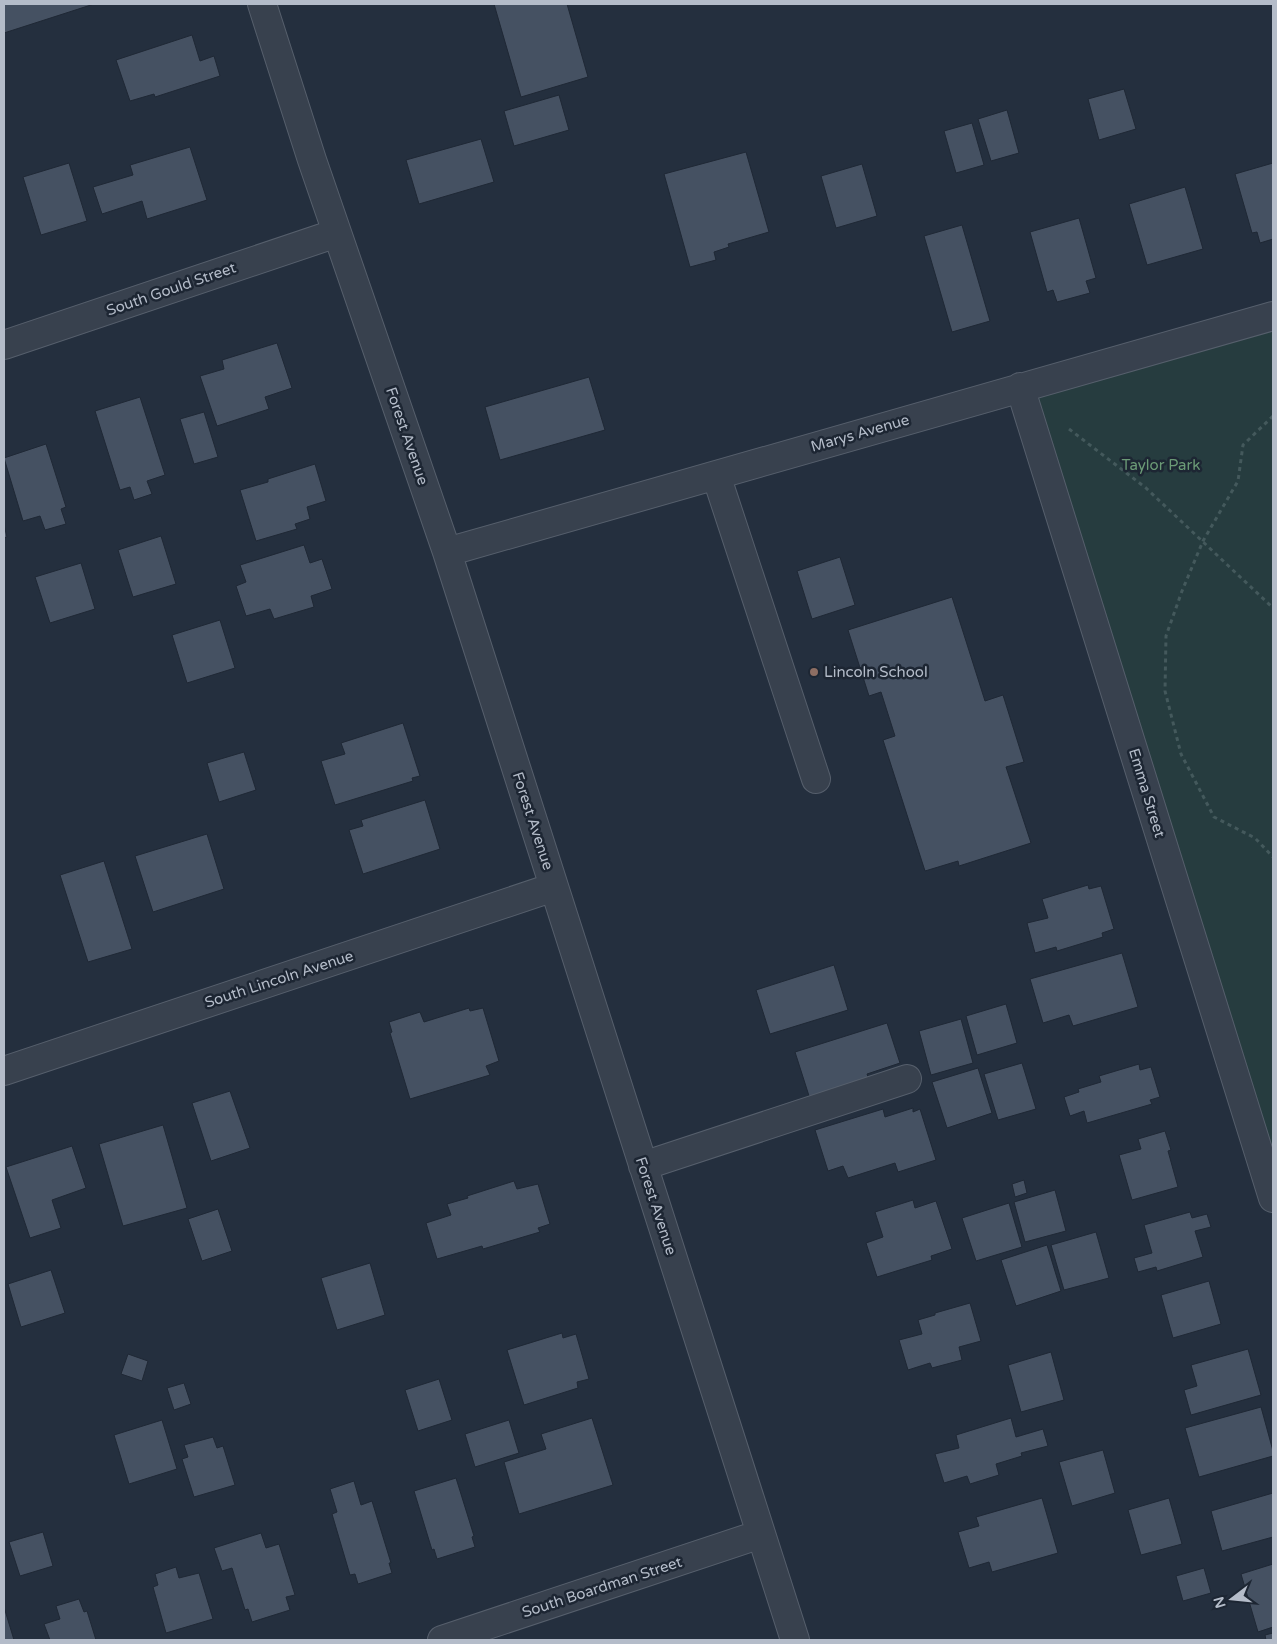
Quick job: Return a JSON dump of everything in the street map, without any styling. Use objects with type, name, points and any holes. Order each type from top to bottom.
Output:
[{"type":"street","name":"Forest Avenue","points":[[262,4],[312,160],[447,552],[795,1640]]},
{"type":"street","name":"South Gould Street","points":[[4,345],[338,233]]},
{"type":"street","name":"Marys Avenue","points":[[447,552],[1273,316]]},
{"type":"street","name":"Emma Street","points":[[1020,388],[1273,1198]]},
{"type":"street","points":[[716,475],[816,779]]},
{"type":"street","name":"South Lincoln Avenue","points":[[4,1070],[554,887]]},
{"type":"street","points":[[644,1166],[908,1079]]},
{"type":"street","name":"South Boardman Street","points":[[442,1640],[761,1534]]},
{"type":"path","points":[[1273,416],[1244,445],[1238,481],[1203,541],[1182,591],[1166,636],[1165,691],[1181,754],[1214,817],[1255,838],[1273,857]]},
{"type":"path","points":[[1034,432],[1063,424],[1146,488],[1273,608]]},
{"type":"green space","name":"Taylor Park","points":[[1273,315],[1273,1198],[1020,387]]},
{"type":"building","points":[[4,4],[94,4],[4,33]]},
{"type":"building","points":[[494,4],[567,4],[588,77],[521,97]]},
{"type":"building","points":[[192,35],[200,61],[214,56],[220,76],[155,97],[154,94],[130,101],[116,60]]},
{"type":"building","points":[[1124,89],[1136,129],[1099,140],[1088,99]]},
{"type":"building","points":[[559,95],[569,130],[514,146],[504,111]]},
{"type":"building","points":[[1007,110],[1019,153],[991,161],[978,119]]},
{"type":"building","points":[[972,123],[984,165],[956,173],[944,131]]},
{"type":"building","points":[[481,139],[494,182],[419,204],[406,160]]},
{"type":"building","points":[[190,147],[207,200],[147,219],[142,201],[102,214],[93,187],[133,175],[130,165]]},
{"type":"building","points":[[746,152],[769,232],[728,244],[729,247],[714,252],[716,260],[690,267],[664,174]]},
{"type":"building","points":[[69,163],[87,221],[41,235],[23,177]]},
{"type":"building","points":[[1273,163],[1273,239],[1260,243],[1257,232],[1252,233],[1235,174]]},
{"type":"building","points":[[862,164],[877,216],[836,228],[821,176]]},
{"type":"building","points":[[1185,187],[1203,249],[1147,265],[1129,204]]},
{"type":"building","points":[[1079,218],[1096,278],[1086,281],[1090,293],[1057,302],[1053,290],[1047,292],[1030,232]]},
{"type":"building","points":[[962,225],[990,321],[952,332],[924,236]]},
{"type":"building","points":[[277,343],[292,388],[265,397],[269,409],[217,426],[200,376],[224,369],[222,360]]},
{"type":"building","points":[[589,377],[605,430],[500,460],[485,407]]},
{"type":"building","points":[[140,397],[165,475],[147,481],[152,494],[134,500],[130,487],[120,490],[95,411]]},
{"type":"building","points":[[204,412],[218,457],[194,464],[180,419]]},
{"type":"building","points":[[46,444],[66,507],[61,509],[66,524],[45,530],[40,516],[23,521],[4,458]]},
{"type":"building","points":[[315,464],[326,501],[307,507],[310,519],[295,524],[297,529],[256,541],[240,490],[268,482],[268,479]]},
{"type":"building","points":[[4,525],[7,537],[4,538]]},
{"type":"building","points":[[161,536],[176,584],[133,597],[118,550]]},
{"type":"building","points":[[304,545],[310,563],[322,559],[332,589],[311,596],[314,607],[274,619],[270,609],[246,616],[236,586],[246,582],[240,565]]},
{"type":"building","points":[[840,557],[855,605],[812,619],[797,571]]},
{"type":"building","points":[[81,563],[95,609],[50,623],[35,577]]},
{"type":"building","points":[[952,597],[985,701],[1003,695],[1024,762],[1006,767],[1031,843],[959,866],[958,861],[925,871],[883,740],[895,736],[881,692],[869,696],[848,630]]},
{"type":"building","points":[[220,620],[235,668],[187,683],[172,635]]},
{"type":"building","points":[[403,723],[420,776],[412,778],[413,781],[335,805],[321,761],[345,754],[341,743]]},
{"type":"building","points":[[244,752],[256,790],[219,802],[207,763]]},
{"type":"building","points":[[425,800],[440,849],[363,874],[349,830],[363,826],[361,820]]},
{"type":"building","points":[[207,834],[224,889],[153,912],[135,856]]},
{"type":"building","points":[[104,861],[132,949],[88,962],[60,875]]},
{"type":"building","points":[[1088,885],[1089,889],[1101,886],[1114,929],[1102,933],[1103,937],[1057,951],[1056,947],[1035,953],[1027,923],[1048,918],[1042,899]]},
{"type":"building","points":[[1122,953],[1138,1007],[1073,1026],[1069,1015],[1043,1023],[1030,979]]},
{"type":"building","points":[[834,965],[848,1010],[770,1034],[756,990]]},
{"type":"building","points":[[1006,1004],[1017,1043],[977,1055],[966,1016]]},
{"type":"building","points":[[469,1008],[470,1011],[483,1008],[499,1061],[486,1066],[490,1075],[410,1099],[390,1033],[392,1032],[389,1022],[420,1012],[424,1022]]},
{"type":"building","points":[[961,1019],[973,1063],[931,1075],[919,1031]]},
{"type":"building","points":[[887,1023],[900,1063],[867,1074],[869,1080],[810,1099],[795,1052]]},
{"type":"building","points":[[1022,1063],[1036,1109],[998,1120],[984,1074]]},
{"type":"building","points":[[1139,1064],[1140,1070],[1151,1067],[1160,1097],[1150,1100],[1152,1104],[1087,1123],[1084,1111],[1070,1116],[1064,1097],[1079,1092],[1078,1089],[1101,1082],[1099,1076]]},
{"type":"building","points":[[978,1068],[992,1113],[947,1128],[932,1082]]},
{"type":"building","points":[[230,1091],[250,1148],[211,1161],[192,1103]]},
{"type":"building","points":[[913,1108],[913,1112],[920,1109],[936,1160],[898,1172],[895,1163],[848,1178],[843,1166],[828,1171],[815,1130],[883,1109],[885,1117]]},
{"type":"building","points":[[163,1125],[187,1208],[123,1226],[99,1144]]},
{"type":"building","points":[[1165,1131],[1171,1150],[1168,1151],[1178,1187],[1132,1200],[1119,1155],[1141,1149],[1138,1139]]},
{"type":"building","points":[[72,1146],[86,1188],[52,1200],[61,1228],[30,1238],[6,1167]]},
{"type":"building","points":[[1024,1180],[1027,1193],[1015,1197],[1012,1184]]},
{"type":"building","points":[[514,1181],[517,1189],[538,1184],[550,1224],[538,1228],[540,1232],[483,1249],[482,1246],[437,1259],[426,1223],[451,1215],[447,1204]]},
{"type":"building","points":[[1055,1190],[1066,1231],[1025,1242],[1014,1202]]},
{"type":"building","points":[[913,1200],[915,1208],[936,1201],[952,1249],[931,1256],[932,1260],[877,1277],[866,1243],[883,1237],[875,1212]]},
{"type":"building","points":[[1009,1203],[1022,1247],[976,1261],[962,1218]]},
{"type":"building","points":[[218,1209],[232,1251],[202,1261],[188,1219]]},
{"type":"building","points":[[1190,1212],[1192,1218],[1207,1214],[1211,1227],[1195,1231],[1203,1257],[1157,1271],[1156,1267],[1138,1272],[1134,1258],[1152,1253],[1144,1225]]},
{"type":"building","points":[[1096,1232],[1109,1278],[1064,1290],[1051,1245]]},
{"type":"building","points":[[1047,1245],[1061,1291],[1016,1306],[1001,1260]]},
{"type":"building","points":[[370,1263],[385,1315],[337,1330],[321,1278]]},
{"type":"building","points":[[51,1270],[65,1313],[21,1327],[8,1284]]},
{"type":"building","points":[[1209,1281],[1221,1324],[1173,1338],[1161,1295]]},
{"type":"building","points":[[970,1303],[981,1341],[959,1347],[962,1360],[932,1368],[930,1363],[908,1370],[899,1340],[922,1334],[918,1320]]},
{"type":"building","points":[[562,1333],[563,1338],[576,1334],[589,1379],[577,1382],[578,1388],[524,1405],[507,1350]]},
{"type":"building","points":[[1248,1349],[1261,1395],[1191,1415],[1184,1390],[1197,1386],[1191,1365]]},
{"type":"building","points":[[1051,1352],[1064,1400],[1021,1412],[1008,1365]]},
{"type":"building","points":[[128,1354],[148,1361],[142,1381],[121,1374]]},
{"type":"building","points":[[439,1379],[452,1420],[418,1431],[405,1390]]},
{"type":"building","points":[[184,1383],[191,1404],[174,1410],[167,1388]]},
{"type":"building","points":[[1261,1407],[1273,1456],[1199,1477],[1185,1428]]},
{"type":"building","points":[[592,1418],[613,1485],[519,1514],[504,1462],[546,1449],[541,1434]]},
{"type":"building","points":[[1011,1418],[1016,1437],[1043,1429],[1048,1446],[1021,1453],[1022,1456],[996,1464],[999,1475],[970,1484],[967,1476],[944,1483],[935,1454],[959,1448],[956,1435]]},
{"type":"building","points":[[162,1420],[177,1469],[129,1484],[114,1435]]},
{"type":"building","points":[[509,1420],[519,1453],[475,1467],[465,1434]]},
{"type":"building","points":[[213,1437],[217,1448],[223,1446],[235,1485],[194,1497],[182,1459],[188,1457],[184,1445]]},
{"type":"building","points":[[1103,1450],[1115,1493],[1072,1506],[1059,1462]]},
{"type":"building","points":[[456,1478],[474,1536],[472,1537],[475,1547],[437,1559],[434,1549],[432,1550],[414,1491]]},
{"type":"building","points":[[354,1481],[361,1505],[372,1501],[391,1563],[389,1563],[392,1573],[358,1584],[355,1574],[350,1575],[332,1514],[337,1512],[330,1489]]},
{"type":"building","points":[[1273,1493],[1273,1537],[1222,1551],[1211,1511]]},
{"type":"building","points":[[1042,1498],[1058,1553],[992,1572],[989,1562],[969,1568],[958,1532],[979,1526],[976,1517]]},
{"type":"building","points":[[1169,1498],[1182,1544],[1141,1555],[1128,1510]]},
{"type":"building","points":[[43,1532],[53,1566],[20,1576],[9,1542]]},
{"type":"building","points":[[261,1533],[266,1548],[279,1544],[295,1595],[286,1597],[290,1610],[252,1622],[248,1609],[245,1610],[232,1568],[222,1571],[214,1548]]},
{"type":"building","points":[[1273,1564],[1273,1627],[1258,1632],[1241,1574]]},
{"type":"building","points":[[176,1567],[179,1578],[199,1573],[213,1619],[166,1633],[153,1587],[158,1585],[155,1574]]},
{"type":"building","points":[[1204,1568],[1211,1593],[1183,1601],[1176,1576]]},
{"type":"building","points":[[79,1599],[84,1612],[87,1611],[96,1640],[50,1640],[44,1624],[60,1619],[56,1606]]},
{"type":"building","points":[[4,1607],[14,1640],[4,1640]]},
{"type":"building","points":[[1273,1633],[1273,1640],[1266,1640],[1265,1635]]},
{"type":"place","name":"Lincoln School","points":[[814,672]]}]
